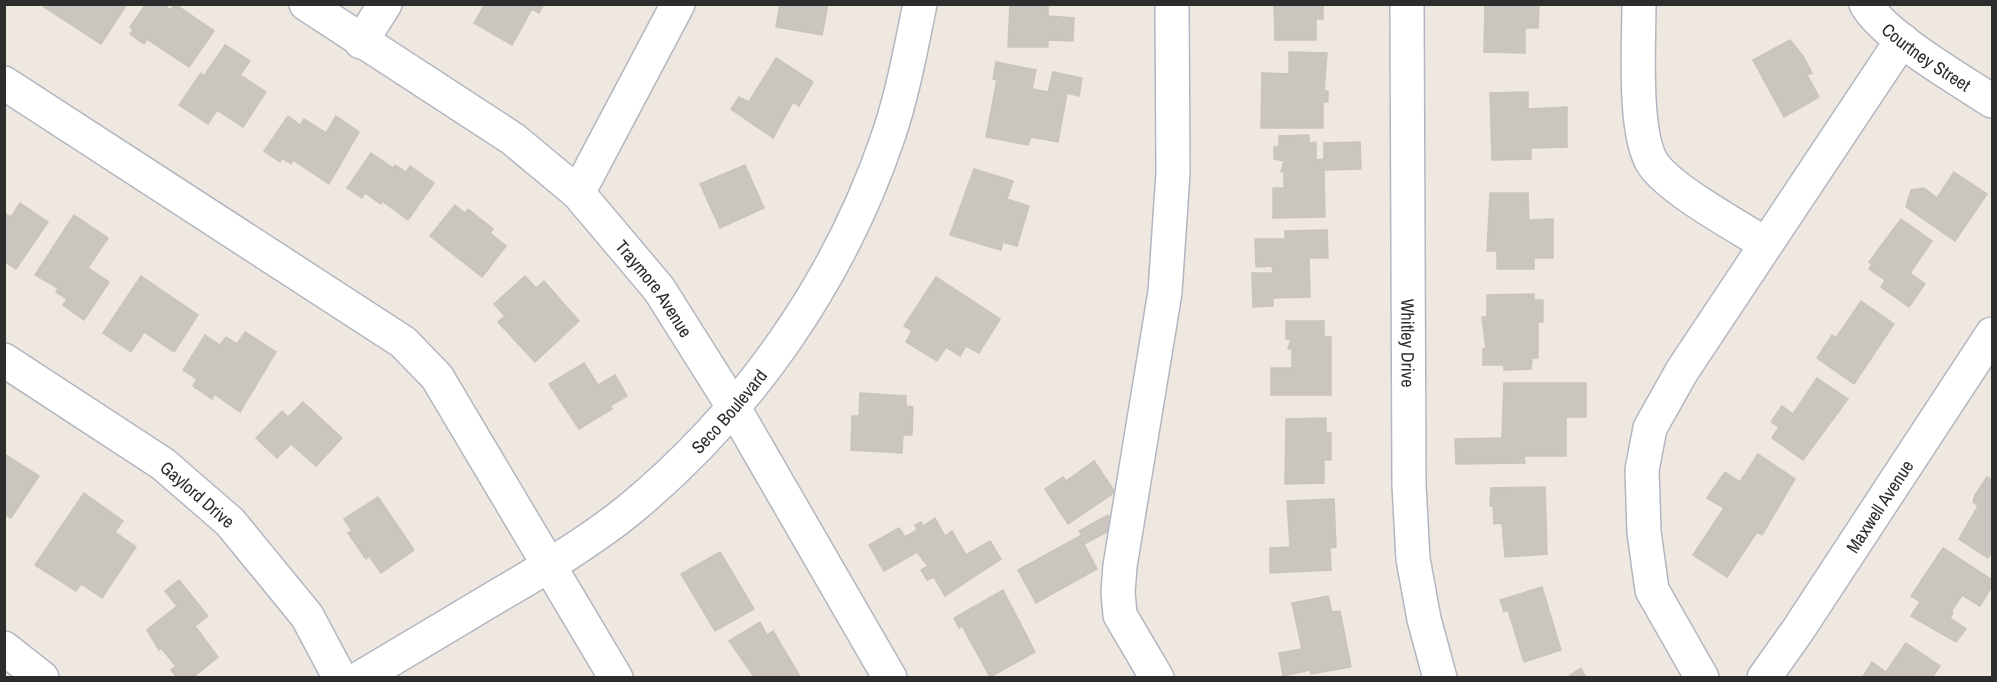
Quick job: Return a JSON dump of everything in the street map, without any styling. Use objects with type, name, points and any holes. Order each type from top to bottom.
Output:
[{"type":"street","name":"Traymore Avenue","points":[[306,4],[361,42],[513,138],[578,193],[659,289],[734,408],[890,678]]},
{"type":"street","points":[[361,42],[385,4]]},
{"type":"street","points":[[578,193],[678,4]]},
{"type":"street","name":"Seco Boulevard","points":[[360,678],[549,566],[627,512],[690,456],[734,408],[782,345],[827,274],[860,210],[889,134],[906,71],[920,4]]},
{"type":"street","points":[[1157,678],[1120,615],[1118,592],[1120,566],[1164,292],[1173,173],[1172,4]]},
{"type":"street","name":"Whitley Drive","points":[[1407,4],[1409,485],[1413,560],[1424,619],[1440,678]]},
{"type":"street","points":[[1639,4],[1640,128],[1653,163],[1677,187],[1765,244]]},
{"type":"street","name":"Courtney Street","points":[[1866,4],[1871,14],[1902,40],[1992,101]]},
{"type":"street","points":[[1702,678],[1652,590],[1644,532],[1642,470],[1650,428],[1682,370],[1902,40]]},
{"type":"street","points":[[4,83],[403,342],[437,377],[616,678]]},
{"type":"street","name":"Maxwell Avenue","points":[[1764,678],[1805,620],[1992,334]]},
{"type":"street","name":"Gaylord Drive","points":[[4,360],[163,464],[230,522],[307,616],[340,678]]},
{"type":"street","points":[[4,648],[42,678]]},
{"type":"building","points":[[46,4],[127,4],[101,44],[44,7]]},
{"type":"building","points":[[146,4],[163,4],[170,10],[175,4],[214,31],[189,67],[147,39],[144,44],[130,34],[133,30],[130,27]]},
{"type":"building","points":[[485,4],[544,4],[539,13],[532,9],[512,45],[474,23]]},
{"type":"building","points":[[780,4],[828,4],[822,35],[776,27]]},
{"type":"building","points":[[1010,4],[1048,4],[1048,16],[1074,18],[1073,41],[1048,40],[1048,47],[1008,47]]},
{"type":"building","points":[[1274,4],[1323,4],[1323,19],[1316,19],[1316,40],[1275,40]]},
{"type":"building","points":[[1485,4],[1539,4],[1538,28],[1525,28],[1525,53],[1484,52]]},
{"type":"building","points":[[1790,40],[1803,56],[1812,73],[1807,75],[1819,97],[1784,117],[1753,60]]},
{"type":"building","points":[[225,45],[250,61],[240,75],[266,92],[243,127],[217,110],[208,124],[179,105],[201,73],[204,76]]},
{"type":"building","points":[[1289,52],[1327,53],[1324,91],[1328,91],[1328,102],[1323,102],[1323,128],[1261,128],[1262,73],[1289,74]]},
{"type":"building","points":[[776,58],[813,82],[799,106],[793,102],[773,138],[731,109],[739,97],[749,102]]},
{"type":"building","points":[[996,62],[1036,70],[1032,89],[1048,92],[1053,72],[1082,78],[1079,96],[1067,93],[1058,142],[1031,137],[1028,145],[986,137],[997,80],[993,79]]},
{"type":"building","points":[[1528,92],[1528,109],[1567,107],[1567,147],[1531,148],[1531,159],[1492,160],[1490,93]]},
{"type":"building","points":[[288,116],[300,125],[304,119],[326,133],[336,116],[359,132],[329,184],[293,160],[291,164],[282,158],[280,162],[264,151]]},
{"type":"building","points":[[1309,135],[1309,143],[1316,142],[1316,160],[1324,159],[1324,143],[1360,142],[1361,169],[1324,170],[1325,217],[1273,218],[1273,188],[1284,188],[1284,171],[1281,172],[1284,161],[1274,159],[1274,147],[1279,147],[1279,136]]},
{"type":"building","points":[[371,153],[393,168],[395,165],[406,172],[410,166],[434,183],[408,220],[382,201],[381,204],[365,193],[362,198],[347,188]]},
{"type":"building","points":[[745,165],[764,208],[720,228],[700,184]]},
{"type":"building","points":[[974,169],[1013,181],[1007,199],[1029,206],[1017,246],[1003,242],[1001,250],[950,235]]},
{"type":"building","points":[[1954,172],[1987,194],[1955,241],[1906,207],[1911,190],[1924,188],[1937,198]]},
{"type":"building","points":[[1490,193],[1528,193],[1529,220],[1553,219],[1553,258],[1534,258],[1534,269],[1497,269],[1497,251],[1487,251]]},
{"type":"building","points":[[20,203],[48,222],[16,269],[4,261],[4,213],[11,217]]},
{"type":"building","points":[[455,205],[465,213],[468,209],[493,229],[490,233],[506,246],[482,277],[430,236]]},
{"type":"building","points":[[74,215],[108,238],[88,268],[109,282],[84,320],[63,305],[67,299],[56,292],[58,288],[35,275]]},
{"type":"building","points":[[1901,219],[1932,241],[1910,273],[1925,284],[1909,307],[1881,287],[1885,280],[1869,269],[1872,264],[1869,262]]},
{"type":"building","points":[[1327,230],[1328,258],[1309,258],[1310,297],[1273,298],[1273,306],[1253,307],[1252,273],[1273,273],[1272,266],[1256,267],[1255,239],[1285,239],[1285,231]]},
{"type":"building","points":[[141,276],[198,315],[174,352],[144,332],[131,352],[103,333]]},
{"type":"building","points":[[525,276],[536,288],[544,281],[579,321],[535,362],[498,322],[505,316],[494,304]]},
{"type":"building","points":[[936,277],[1000,319],[979,353],[966,346],[960,356],[946,347],[937,361],[906,342],[912,331],[904,326]]},
{"type":"building","points":[[1534,294],[1534,300],[1543,300],[1543,322],[1538,322],[1538,358],[1532,358],[1531,369],[1504,370],[1504,365],[1483,365],[1483,349],[1486,349],[1482,317],[1487,317],[1487,295]]},
{"type":"building","points":[[1861,301],[1894,324],[1854,384],[1817,358],[1832,335],[1836,338]]},
{"type":"building","points":[[1286,321],[1324,321],[1324,337],[1331,337],[1331,395],[1271,395],[1271,368],[1292,368],[1292,349],[1288,349],[1291,339],[1286,339]]},
{"type":"building","points":[[245,332],[276,352],[240,412],[214,394],[212,399],[193,386],[197,379],[183,370],[205,335],[220,345],[226,337],[237,344]]},
{"type":"building","points":[[584,363],[598,385],[615,375],[627,396],[610,406],[612,409],[579,429],[549,384]]},
{"type":"building","points":[[1817,378],[1848,399],[1803,460],[1772,438],[1779,427],[1771,422],[1782,406],[1793,414]]},
{"type":"building","points":[[1504,383],[1586,383],[1586,417],[1566,417],[1566,456],[1524,456],[1525,463],[1456,464],[1455,439],[1502,438]]},
{"type":"building","points":[[860,393],[906,396],[906,406],[913,407],[912,435],[903,435],[902,453],[851,450],[852,416],[859,416]]},
{"type":"building","points":[[303,402],[342,438],[316,466],[291,444],[277,458],[256,438],[282,411],[288,417]]},
{"type":"building","points":[[1326,418],[1326,433],[1331,433],[1331,460],[1324,460],[1324,483],[1285,484],[1286,419]]},
{"type":"building","points":[[4,454],[39,476],[11,518],[4,514]]},
{"type":"building","points":[[1758,454],[1795,479],[1762,535],[1757,532],[1727,577],[1693,555],[1724,508],[1707,498],[1725,472],[1740,482]]},
{"type":"building","points":[[1094,461],[1115,492],[1068,524],[1045,489],[1063,477],[1066,481]]},
{"type":"building","points":[[1987,477],[1992,480],[1992,551],[1988,558],[1959,539],[1978,506],[1973,502],[1975,495]]},
{"type":"building","points":[[1545,487],[1547,554],[1505,557],[1502,523],[1494,524],[1493,506],[1490,506],[1491,488]]},
{"type":"building","points":[[84,493],[123,521],[115,532],[136,547],[102,598],[81,584],[76,591],[35,565]]},
{"type":"building","points":[[378,497],[414,550],[381,573],[369,556],[366,559],[348,533],[352,531],[344,519]]},
{"type":"building","points":[[1334,499],[1336,547],[1330,548],[1331,570],[1270,573],[1270,548],[1290,547],[1287,501]]},
{"type":"building","points":[[1108,515],[1115,528],[1084,544],[1097,569],[1036,603],[1018,570],[1082,535],[1079,531]]},
{"type":"building","points":[[935,518],[945,536],[952,531],[966,555],[990,541],[1001,559],[945,596],[934,577],[927,580],[921,570],[928,566],[917,552],[884,571],[869,545],[899,528],[905,537],[917,530],[915,525],[921,522],[923,526]]},
{"type":"building","points":[[1943,548],[1992,580],[1992,586],[1980,606],[1962,595],[1951,612],[1953,613],[1950,618],[1966,629],[1956,642],[1911,616],[1920,602],[1911,596]]},
{"type":"building","points":[[720,552],[754,609],[715,631],[681,574]]},
{"type":"building","points":[[179,580],[208,616],[195,626],[218,657],[192,678],[177,678],[171,670],[176,666],[161,648],[159,650],[147,630],[177,606],[165,591]]},
{"type":"building","points":[[1542,587],[1561,650],[1524,662],[1508,610],[1504,612],[1500,600]]},
{"type":"building","points":[[1003,590],[1035,652],[990,677],[962,626],[959,628],[954,618]]},
{"type":"building","points":[[1328,596],[1332,612],[1340,611],[1351,667],[1311,674],[1310,670],[1283,676],[1279,653],[1302,649],[1292,603]]},
{"type":"building","points":[[760,622],[767,635],[773,631],[801,678],[755,678],[729,641]]},
{"type":"building","points":[[1906,643],[1940,666],[1932,678],[1862,678],[1872,662],[1886,672]]},
{"type":"building","points":[[1581,668],[1586,678],[1566,678]]}]
